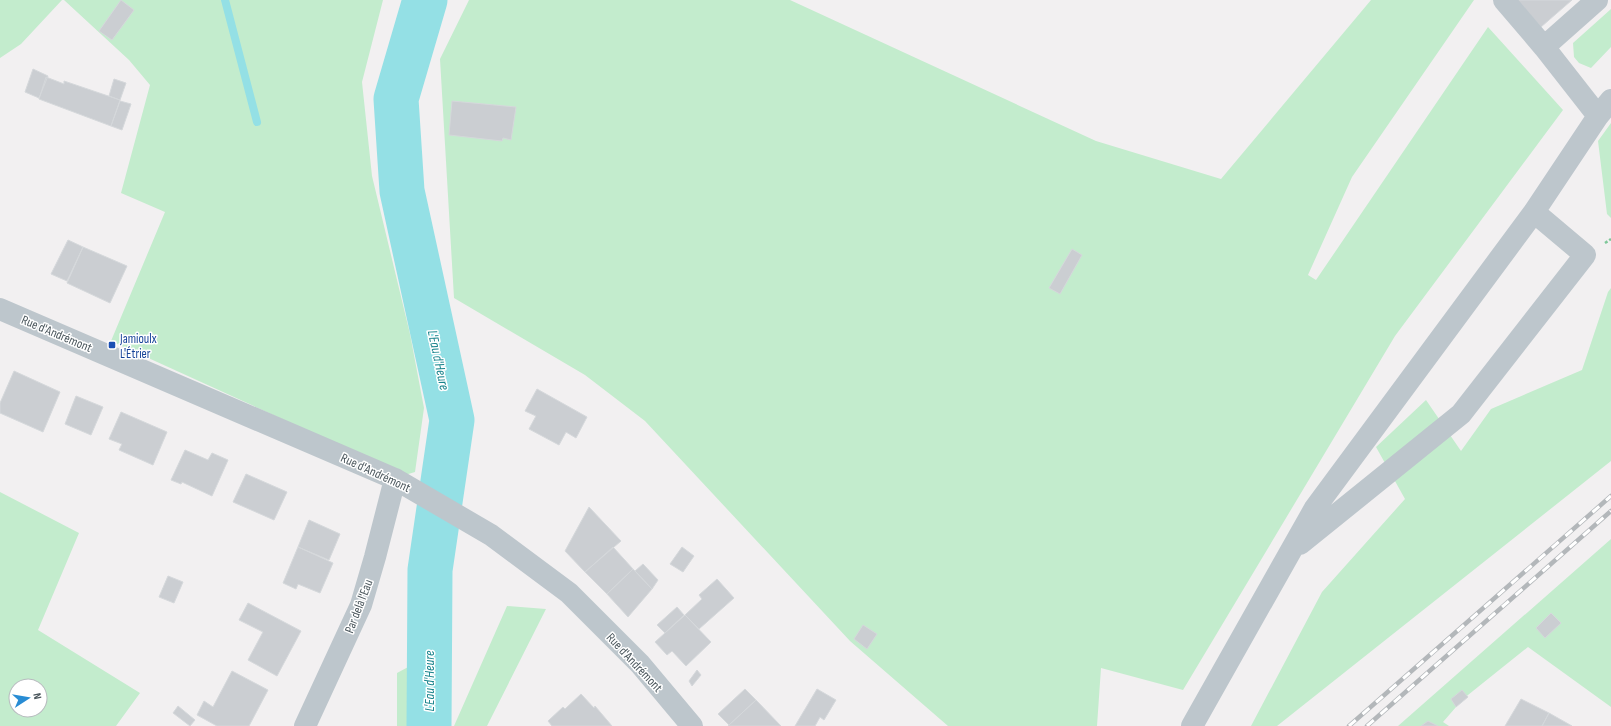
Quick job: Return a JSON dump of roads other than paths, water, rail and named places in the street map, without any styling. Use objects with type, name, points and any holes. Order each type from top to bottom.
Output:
[{"type":"street","points":[[1192,726],[1315,508],[1534,212],[1605,108],[1544,47],[1504,0]]},
{"type":"street","points":[[1544,47],[1598,0]]},
{"type":"street","points":[[1290,553],[1461,414],[1586,255],[1534,212]]},
{"type":"street","name":"Rue d'Andrémont","points":[[0,309],[401,482],[491,535],[569,593],[640,664],[692,726]]},
{"type":"street","name":"Par delà l'Eau","points":[[304,726],[361,605],[375,557],[401,482]]},
{"type":"waterway","points":[[225,0],[257,122]]},
{"type":"waterway","name":"L'Eau d'Heure","points":[[425,0],[396,99],[402,191],[452,420],[430,570],[429,726]]},
{"type":"railway","points":[[1349,726],[1611,496]]},
{"type":"railway","points":[[1367,726],[1611,511]]},
{"type":"place","name":"Jamioulx L'Étrier","points":[[112,345]]}]
